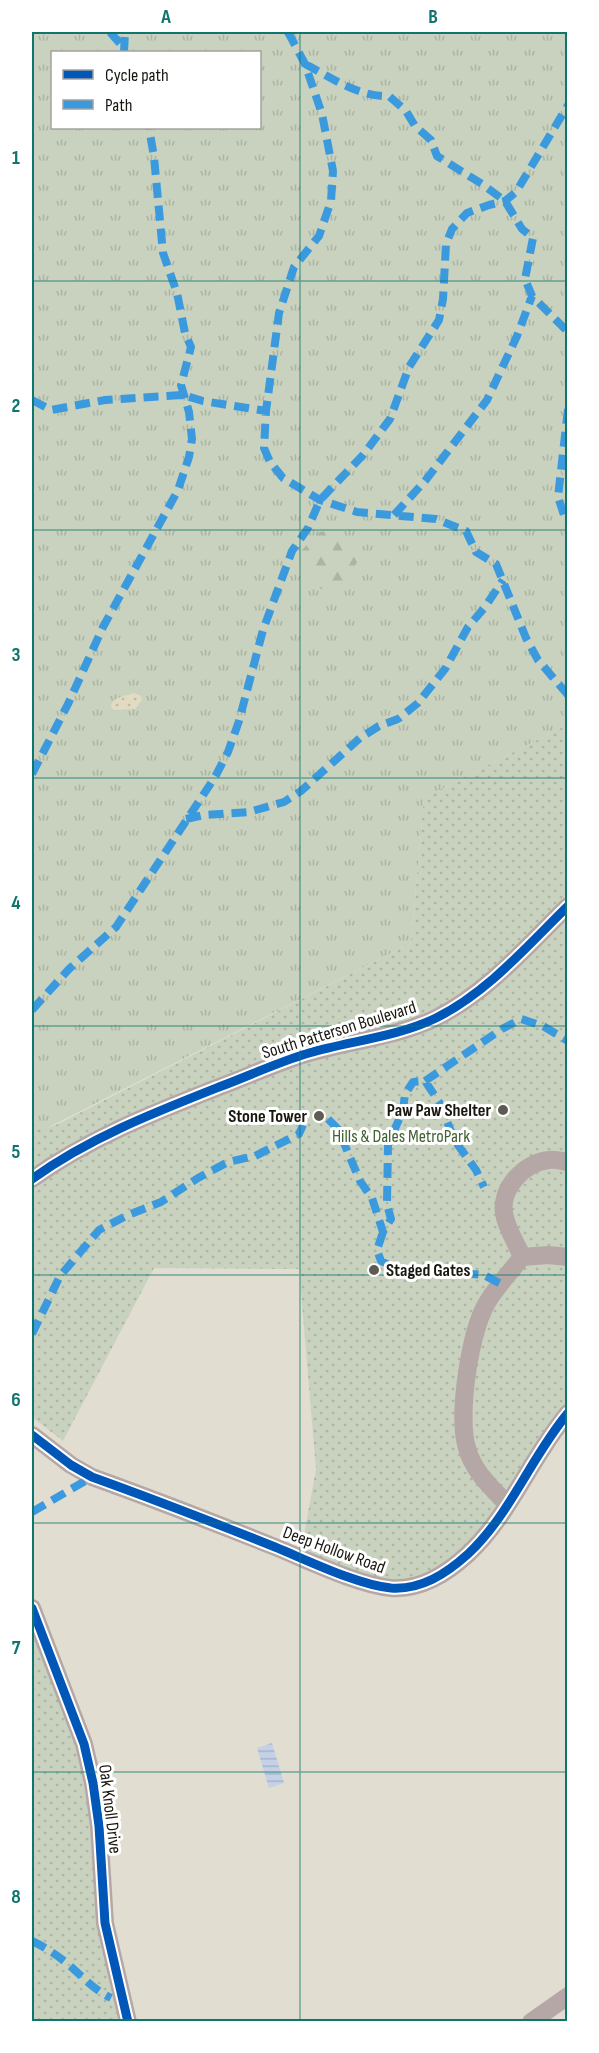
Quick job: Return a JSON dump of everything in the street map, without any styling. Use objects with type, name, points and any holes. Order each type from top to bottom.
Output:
[{"type":"street","name":"South Patterson Boulevard","points":[[32,1179],[62,1157],[98,1137],[146,1116],[306,1054],[392,1032],[434,1018],[464,1002],[502,971],[567,906]]},
{"type":"street","points":[[522,1257],[504,1214],[508,1187],[534,1164],[548,1160],[567,1162]]},
{"type":"street","points":[[507,1504],[479,1475],[467,1448],[463,1416],[466,1374],[479,1323],[487,1302],[522,1257],[548,1254],[567,1257]]},
{"type":"street","name":"Deep Hollow Road","points":[[32,1435],[71,1465],[92,1477],[323,1567],[372,1584],[392,1588],[414,1586],[435,1579],[468,1554],[507,1504],[550,1434],[567,1413]]},
{"type":"street","name":"Oak Knoll Drive","points":[[32,1608],[84,1744],[93,1783],[99,1826],[105,1923],[128,2022]]},
{"type":"street","points":[[531,2022],[567,1996]]},
{"type":"green space","points":[[32,32],[567,32],[567,725],[424,798],[411,943],[47,1128],[32,1121]]},
{"type":"green space","points":[[332,529],[345,540],[357,562],[339,596],[319,588],[301,551],[320,532]]},
{"type":"green space","name":"Hills & Dales MetroPark","points":[[567,725],[567,1413],[481,1540],[414,1586],[300,1557],[316,1469],[299,1269],[154,1268],[63,1441],[32,1417],[32,1121],[47,1128],[58,1124],[411,943],[424,798]]},
{"type":"green space","points":[[32,1608],[60,1679],[99,1826],[129,2021],[32,2021]]},
{"type":"sand","points":[[134,693],[141,696],[142,700],[135,709],[114,710],[111,707],[116,699]]},
{"type":"water","points":[[272,1743],[284,1783],[269,1788],[257,1748]]},
{"type":"marked path","points":[[110,32],[124,48]]},
{"type":"marked path","points":[[124,51],[125,32]]},
{"type":"marked path","points":[[288,32],[305,64],[322,114],[333,171],[331,201],[319,236],[294,267],[279,313],[266,411],[264,448],[270,462],[283,478],[320,500],[357,512],[436,519],[466,531],[476,552],[496,564],[526,638],[538,660],[568,695]]},
{"type":"marked path","points":[[305,64],[356,90],[389,96],[406,111],[415,126],[431,140],[437,156],[505,201],[522,229],[533,238],[525,279],[532,296],[568,332]]},
{"type":"marked path","points":[[32,1010],[69,969],[116,927],[215,777],[228,752],[239,721],[263,630],[292,551],[308,528],[320,500],[363,455],[390,419],[409,367],[439,320],[443,299],[446,244],[452,229],[467,213],[505,201],[516,192],[568,105]]},
{"type":"marked path","points":[[32,774],[68,704],[103,627],[178,490],[189,457],[192,439],[189,412],[181,385],[191,347],[185,333],[177,293],[163,253],[149,129]]},
{"type":"marked path","points":[[394,515],[425,481],[487,400],[517,336],[532,296]]},
{"type":"marked path","points":[[32,400],[51,410],[105,400],[183,395],[203,401],[266,411]]},
{"type":"marked path","points":[[568,409],[558,497],[565,518],[568,520]]},
{"type":"marked path","points":[[186,819],[204,815],[249,812],[284,802],[301,791],[360,738],[379,726],[398,719],[418,703],[445,669],[468,627],[503,580]]},
{"type":"marked path","points":[[425,1081],[502,1029],[521,1019],[543,1026],[568,1041]]},
{"type":"marked path","points":[[328,1119],[338,1129],[360,1181],[372,1198],[383,1232],[391,1219],[387,1204],[388,1145],[403,1110],[405,1094],[413,1082],[425,1081],[439,1102],[455,1141],[476,1170],[484,1187]]},
{"type":"marked path","points":[[32,1334],[60,1276],[99,1230],[161,1202],[228,1162],[255,1156],[299,1134],[303,1125]]},
{"type":"marked path","points":[[383,1232],[377,1250],[381,1261],[395,1268],[484,1275],[501,1284]]},
{"type":"marked path","points":[[32,1512],[92,1477]]},
{"type":"marked path","points":[[32,1941],[69,1965],[94,1987],[111,1998]]},
{"type":"cycle path","points":[[32,1179],[99,1139],[194,1097],[297,1057],[405,1030],[436,1018],[490,982],[568,906]]},
{"type":"cycle path","points":[[32,1435],[71,1465],[92,1477],[161,1502],[348,1577],[378,1586],[402,1588],[423,1583],[442,1574],[483,1539],[568,1413]]},
{"type":"cycle path","points":[[32,1608],[84,1744],[93,1783],[99,1826],[105,1923],[128,2022]]},
{"type":"place","name":"Paw Paw Shelter","points":[[503,1110]]},
{"type":"place","name":"Stone Tower","points":[[319,1116]]},
{"type":"place","name":"Staged Gates","points":[[374,1270]]}]
